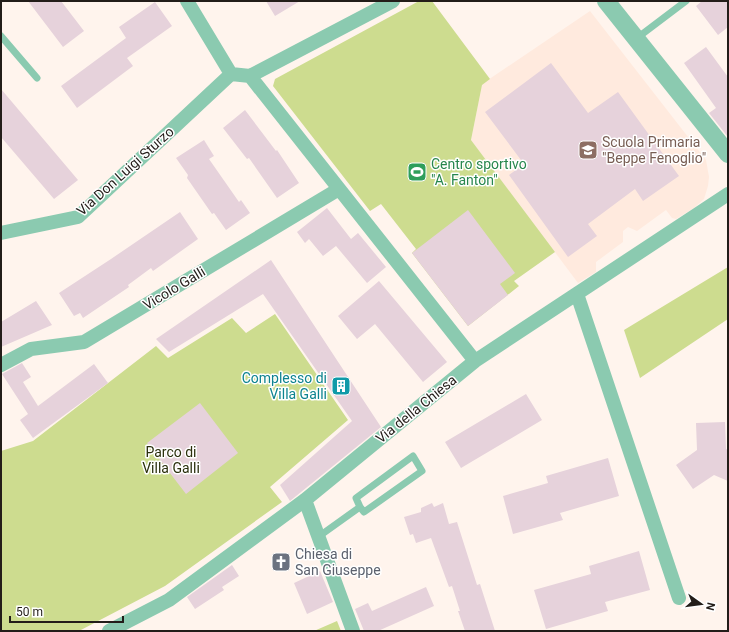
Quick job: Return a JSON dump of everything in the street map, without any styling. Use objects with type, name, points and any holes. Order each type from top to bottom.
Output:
[{"type":"street","points":[[186,1],[231,74],[250,76],[394,1]]},
{"type":"street","points":[[606,1],[728,154]]},
{"type":"street","name":"Via Don Luigi Sturzo","points":[[1,233],[78,217],[231,74]]},
{"type":"street","points":[[250,76],[475,361]]},
{"type":"street","name":"Vicolo Galli","points":[[1,365],[31,349],[84,342],[339,188]]},
{"type":"street","name":"Via della Chiesa","points":[[110,631],[169,600],[304,500],[475,361],[728,194]]},
{"type":"street","points":[[577,294],[679,598]]},
{"type":"street","points":[[304,500],[353,631]]},
{"type":"lane","points":[[636,39],[686,1]]},
{"type":"lane","points":[[1,36],[37,78]]},
{"type":"lane","points":[[414,456],[422,471],[364,512],[360,507],[356,498],[414,456]]},
{"type":"lane","points":[[318,537],[360,507]]},
{"type":"shaded area","name":"Scuola Primaria \"Beppe Fenoglio\"","points":[[590,11],[706,160],[709,177],[704,199],[694,208],[676,219],[672,218],[666,210],[637,231],[628,227],[623,231],[623,242],[596,262],[596,272],[578,283],[471,140],[482,84]]},
{"type":"green space","name":"Centro sportivo \"A. Fanton\"","points":[[419,1],[432,1],[490,79],[482,85],[471,140],[555,252],[514,281],[519,286],[468,326],[412,253],[416,249],[381,204],[370,211],[273,86],[275,79]]},
{"type":"green space","points":[[728,267],[728,319],[640,378],[624,330]]},
{"type":"green space","name":"Parco di Villa Galli","points":[[275,314],[348,420],[270,487],[282,502],[165,586],[79,631],[1,631],[1,451],[33,441],[156,346],[168,358],[232,318],[246,333]]},
{"type":"green space","points":[[337,621],[341,631],[314,631]]},
{"type":"building","points":[[28,1],[61,1],[84,31],[63,47]]},
{"type":"building","points":[[266,1],[300,1],[275,16]]},
{"type":"building","points":[[702,1],[728,1],[728,27],[718,35],[696,6]]},
{"type":"building","points":[[155,2],[172,26],[127,58],[133,66],[77,108],[61,86],[126,38],[119,27]]},
{"type":"building","points":[[706,47],[728,77],[728,137],[709,113],[716,108],[684,63]]},
{"type":"building","points":[[551,63],[588,113],[618,92],[679,176],[643,201],[635,189],[588,224],[597,236],[568,257],[509,175],[524,164],[485,112]]},
{"type":"building","points":[[1,89],[78,180],[54,199],[1,137]]},
{"type":"building","points":[[245,110],[276,151],[277,150],[299,183],[277,198],[249,158],[247,159],[223,128]]},
{"type":"building","points":[[204,140],[214,156],[209,159],[239,202],[241,200],[250,213],[226,230],[214,213],[212,214],[187,178],[188,175],[176,158]]},
{"type":"building","points":[[327,208],[351,239],[358,233],[386,267],[367,283],[336,246],[323,256],[309,239],[305,243],[297,232]]},
{"type":"building","points":[[468,210],[515,273],[500,284],[508,295],[468,326],[412,253]]},
{"type":"building","points":[[180,212],[198,239],[153,271],[151,268],[128,285],[129,287],[83,318],[80,313],[74,316],[59,293]]},
{"type":"building","name":"Complesso di Villa Galli","points":[[271,260],[381,427],[290,501],[280,485],[352,421],[263,294],[169,352],[156,339]]},
{"type":"building","points":[[379,281],[447,362],[423,382],[375,324],[357,339],[338,316]]},
{"type":"building","points":[[36,301],[52,325],[1,347],[1,322]]},
{"type":"building","points":[[22,363],[31,377],[23,382],[38,406],[94,364],[108,383],[33,438],[20,420],[28,414],[2,374]]},
{"type":"building","points":[[526,394],[542,420],[461,468],[445,442]]},
{"type":"building","points":[[200,403],[238,453],[186,494],[147,443]]},
{"type":"building","points":[[725,422],[726,449],[728,450],[728,481],[714,475],[693,489],[676,465],[697,450],[696,423]]},
{"type":"building","points":[[608,458],[619,496],[560,513],[563,520],[513,534],[503,496],[548,483],[546,476]]},
{"type":"building","points":[[432,503],[434,507],[443,503],[449,524],[457,522],[477,585],[480,584],[495,631],[465,631],[452,586],[449,587],[431,538],[416,543],[413,534],[410,535],[404,517],[421,512],[421,508]]},
{"type":"building","points":[[639,551],[650,590],[605,602],[608,611],[546,629],[534,590],[591,574],[589,566]]},
{"type":"building","points":[[232,565],[239,576],[222,587],[224,590],[195,609],[187,597]]},
{"type":"building","points":[[320,571],[333,602],[307,614],[294,583]]},
{"type":"building","points":[[426,587],[434,606],[378,631],[364,631],[355,609],[368,603],[372,611]]},
{"type":"place","name":"Scuola Primaria \"Beppe Fenoglio\"","points":[[588,150]]},
{"type":"place","name":"Centro sportivo \"A. Fanton\"","points":[[417,172]]},
{"type":"place","name":"Complesso di Villa Galli","points":[[341,386]]},
{"type":"place","name":"Chiesa di San Giuseppe","points":[[281,562]]}]
